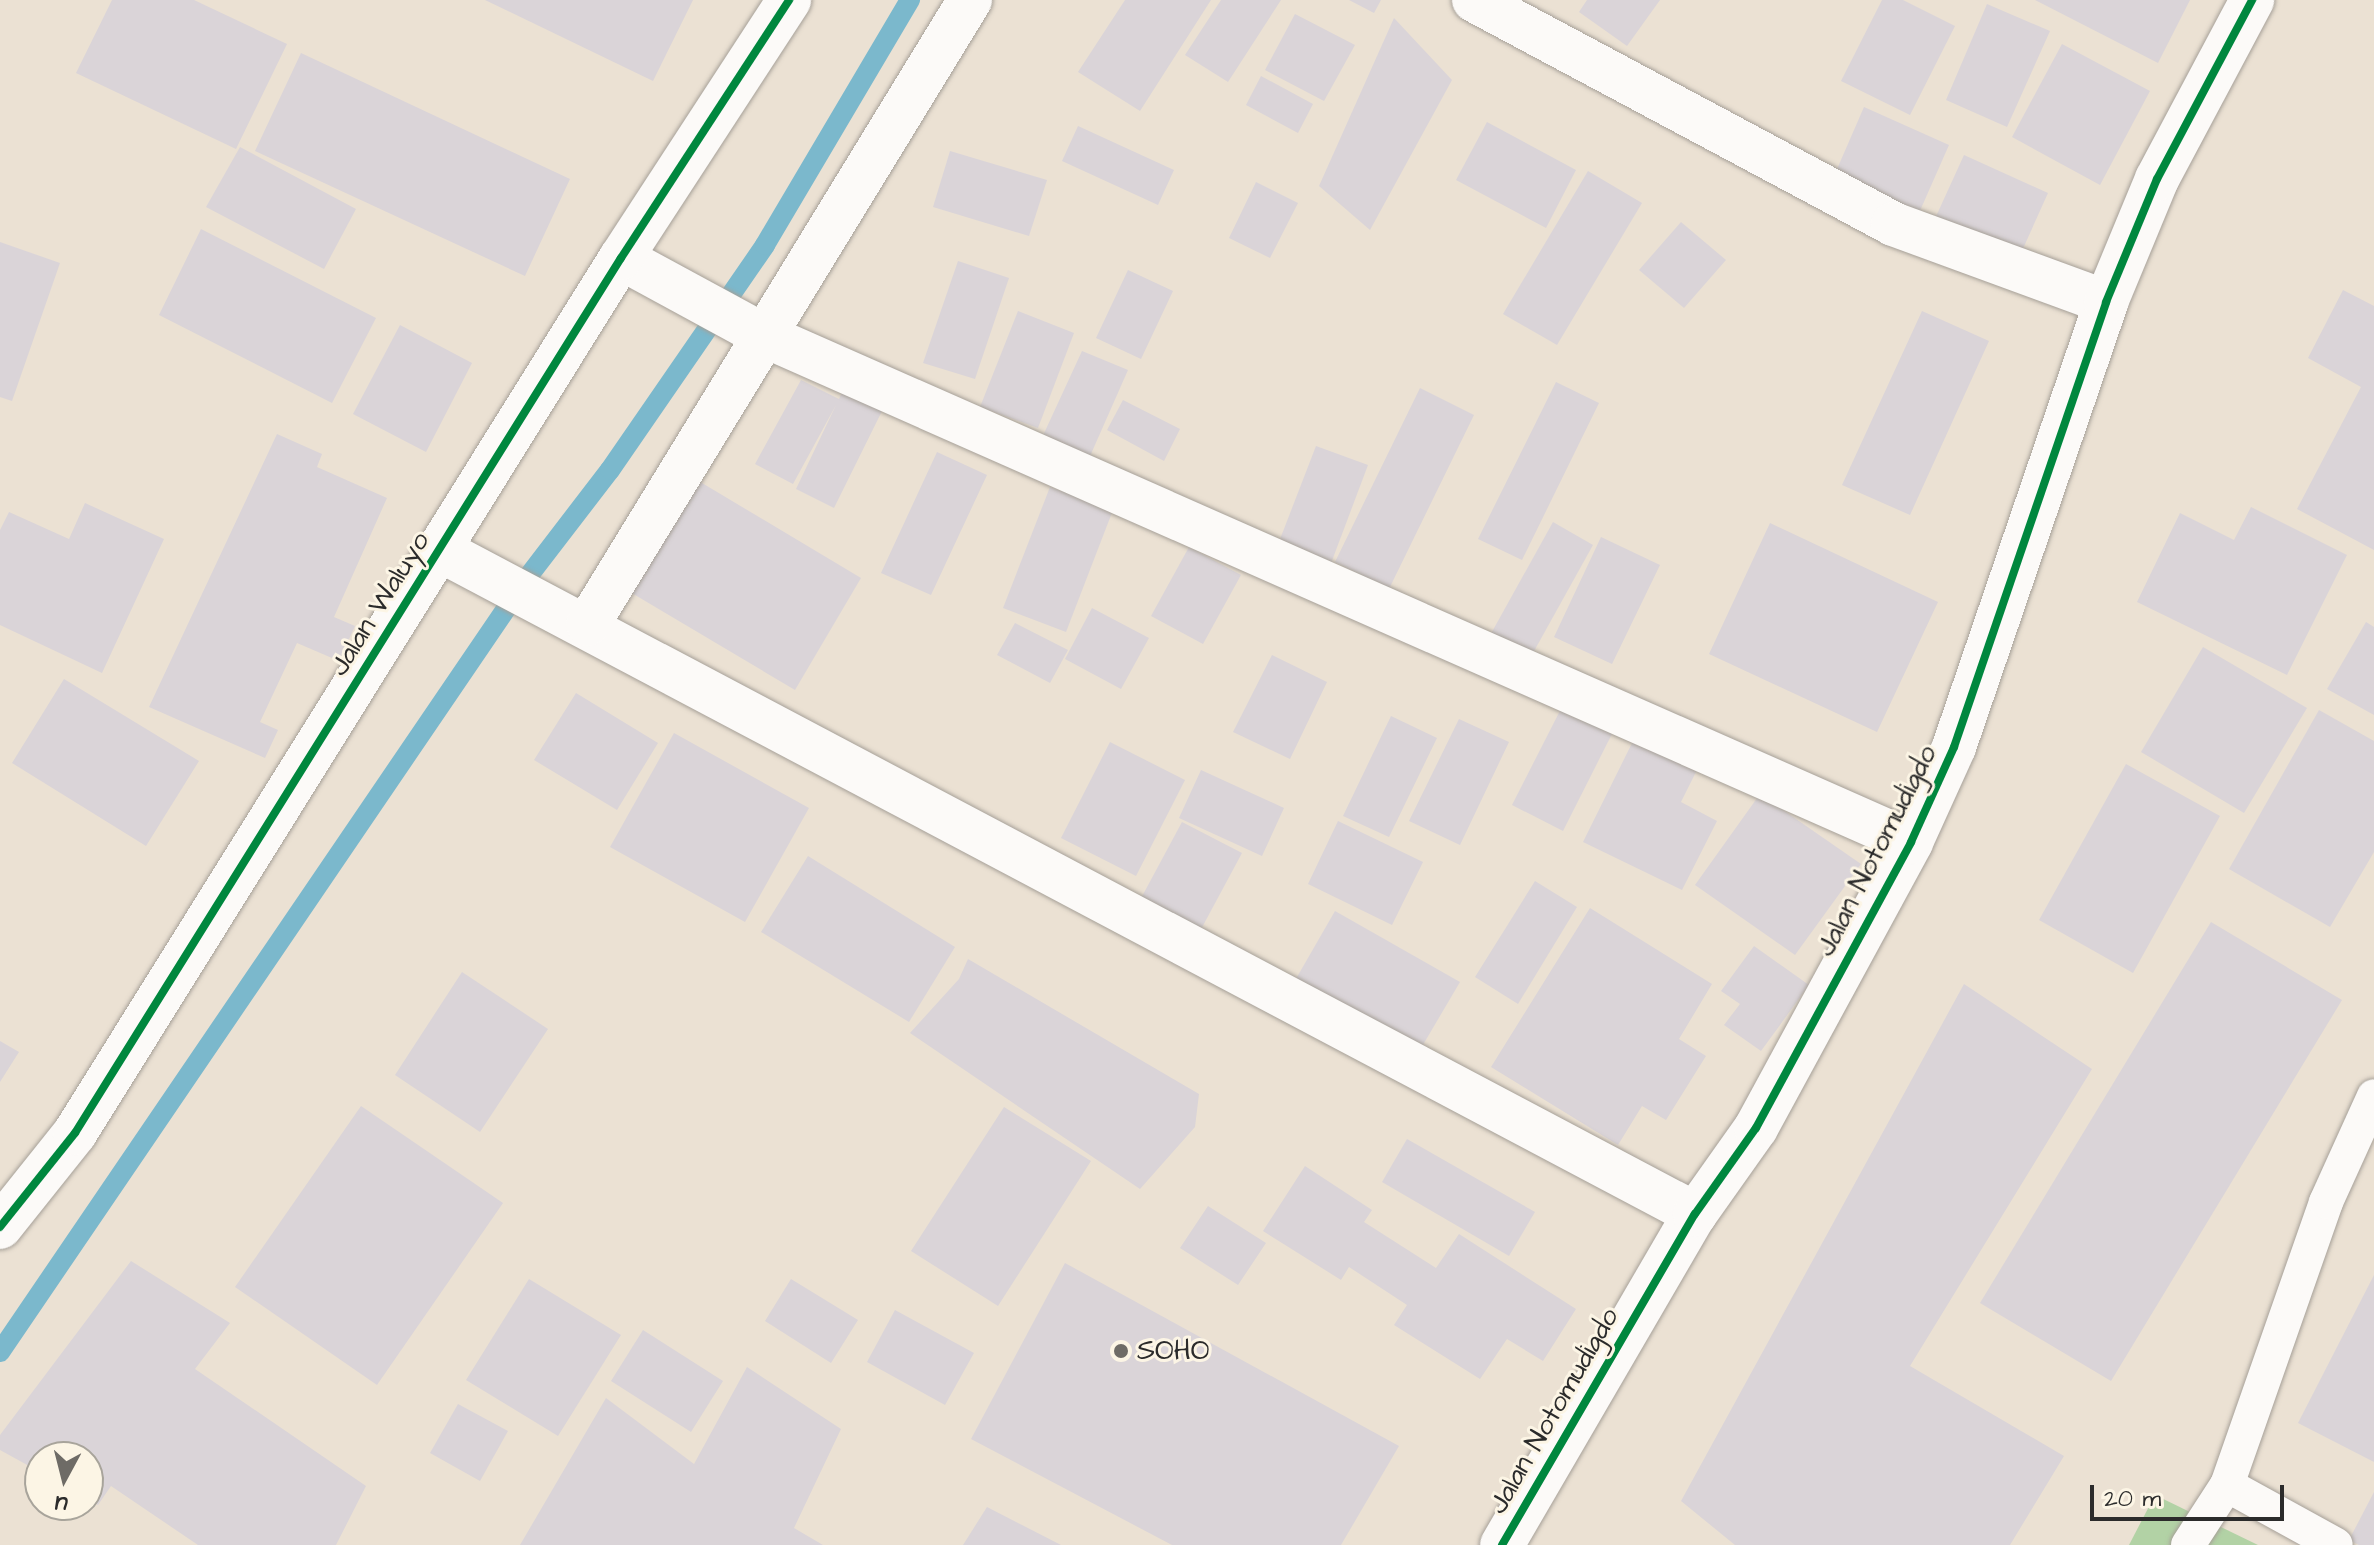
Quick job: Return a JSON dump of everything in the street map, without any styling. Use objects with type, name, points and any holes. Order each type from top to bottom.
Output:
[{"type":"street","name":"Jalan Waluyo","points":[[0,1227],[75,1133],[621,258],[789,0]]},
{"type":"street","points":[[576,617],[750,326],[970,0]]},
{"type":"street","points":[[1474,0],[1893,224],[2106,302]]},
{"type":"street","name":"Jalan Notomudigdo","points":[[1502,1545],[1695,1214],[1756,1128],[1911,842],[1954,747],[2106,302],[2157,179],[2252,0]]},
{"type":"street","points":[[621,258],[750,326],[1911,842]]},
{"type":"street","points":[[440,550],[576,617],[1695,1214]]},
{"type":"lane","points":[[2188,1545],[2227,1485],[2326,1202],[2374,1096]]},
{"type":"lane","points":[[2227,1485],[2336,1545]]},
{"type":"green space","points":[[2155,1495],[2258,1545],[2129,1545]]},
{"type":"building","points":[[112,0],[194,0],[287,44],[236,149],[76,73]]},
{"type":"building","points":[[485,0],[693,0],[653,81]]},
{"type":"building","points":[[1125,0],[1211,0],[1140,111],[1078,72]]},
{"type":"building","points":[[1221,0],[1281,0],[1228,82],[1185,55]]},
{"type":"building","points":[[1349,0],[1381,0],[1374,13]]},
{"type":"building","points":[[1587,0],[1660,0],[1627,46],[1579,12]]},
{"type":"building","points":[[1882,0],[1903,0],[1955,26],[1910,115],[1841,81]]},
{"type":"building","points":[[2035,0],[2190,0],[2158,63]]},
{"type":"building","points":[[1987,4],[2050,31],[2007,127],[1946,100]]},
{"type":"building","points":[[1295,14],[1355,45],[1324,101],[1265,70]]},
{"type":"building","points":[[1394,18],[1452,80],[1370,230],[1319,186]]},
{"type":"building","points":[[2062,44],[2150,91],[2100,185],[2012,137]]},
{"type":"building","points":[[301,53],[570,179],[525,276],[255,151]]},
{"type":"building","points":[[1261,76],[1313,104],[1298,133],[1246,105]]},
{"type":"building","points":[[1864,107],[1949,145],[1919,213],[1834,176]]},
{"type":"building","points":[[1487,122],[1576,170],[1546,228],[1456,180]]},
{"type":"building","points":[[1078,126],[1174,170],[1158,205],[1062,161]]},
{"type":"building","points":[[240,147],[356,209],[324,269],[206,207]]},
{"type":"building","points":[[950,151],[1047,180],[1029,236],[933,207]]},
{"type":"building","points":[[1964,155],[2048,193],[2017,262],[1933,223]]},
{"type":"building","points":[[1588,171],[1642,203],[1557,345],[1503,314]]},
{"type":"building","points":[[1256,182],[1298,203],[1270,258],[1229,238]]},
{"type":"building","points":[[1681,222],[1726,260],[1684,308],[1639,270]]},
{"type":"building","points":[[201,229],[376,318],[332,403],[159,315]]},
{"type":"building","points":[[0,242],[60,263],[12,401],[0,397]]},
{"type":"building","points":[[958,261],[1009,278],[975,379],[923,363]]},
{"type":"building","points":[[1128,270],[1173,291],[1141,359],[1096,338]]},
{"type":"building","points":[[2343,290],[2374,306],[2374,550],[2297,509],[2361,387],[2308,358]]},
{"type":"building","points":[[1018,311],[1074,333],[1038,428],[980,407]]},
{"type":"building","points":[[1922,311],[1989,341],[1910,515],[1842,485]]},
{"type":"building","points":[[400,325],[472,363],[426,452],[353,414]]},
{"type":"building","points":[[1082,351],[1128,370],[1087,463],[1040,442]]},
{"type":"building","points":[[801,380],[839,399],[845,386],[885,405],[834,508],[796,489],[836,405],[793,484],[755,464]]},
{"type":"building","points":[[1556,382],[1599,403],[1522,560],[1478,539]]},
{"type":"building","points":[[1420,388],[1474,415],[1389,589],[1335,562]]},
{"type":"building","points":[[1123,400],[1180,429],[1164,461],[1107,430]]},
{"type":"building","points":[[277,434],[322,454],[317,467],[387,498],[334,617],[355,626],[339,661],[297,643],[260,722],[278,730],[265,758],[149,707]]},
{"type":"building","points":[[1316,446],[1368,465],[1330,566],[1277,547]]},
{"type":"building","points":[[937,452],[987,475],[931,595],[881,573]]},
{"type":"building","points":[[697,480],[861,578],[795,690],[630,592]]},
{"type":"building","points":[[1050,487],[1113,510],[1066,632],[1003,608]]},
{"type":"building","points":[[85,503],[164,539],[102,673],[0,625],[0,530],[9,512],[69,539]]},
{"type":"building","points":[[2251,507],[2347,555],[2287,675],[2137,602],[2180,513],[2234,540]]},
{"type":"building","points":[[1553,522],[1593,545],[1528,662],[1488,639]]},
{"type":"building","points":[[1770,523],[1938,602],[1877,732],[1709,654]]},
{"type":"building","points":[[1601,537],[1660,565],[1612,664],[1554,637]]},
{"type":"building","points":[[1189,547],[1241,575],[1203,644],[1151,616]]},
{"type":"building","points":[[1092,608],[1149,638],[1121,689],[1065,659]]},
{"type":"building","points":[[2366,622],[2374,627],[2374,715],[2327,689]]},
{"type":"building","points":[[1015,623],[1068,650],[1050,683],[997,655]]},
{"type":"building","points":[[2203,647],[2307,708],[2244,813],[2141,752]]},
{"type":"building","points":[[1272,655],[1327,682],[1290,759],[1233,732]]},
{"type":"building","points":[[64,679],[199,761],[146,846],[12,763]]},
{"type":"building","points":[[576,693],[658,743],[617,810],[534,760]]},
{"type":"building","points":[[1567,697],[1618,722],[1563,831],[1512,805]]},
{"type":"building","points":[[2319,710],[2374,741],[2374,852],[2330,927],[2229,869]]},
{"type":"building","points":[[1391,716],[1437,738],[1389,837],[1343,816]]},
{"type":"building","points":[[1459,719],[1509,742],[1460,845],[1409,821]]},
{"type":"building","points":[[1638,731],[1701,762],[1681,802],[1717,821],[1682,890],[1583,842]]},
{"type":"building","points":[[674,733],[809,808],[745,922],[610,847]]},
{"type":"building","points":[[1110,742],[1185,780],[1136,876],[1061,838]]},
{"type":"building","points":[[2126,764],[2220,816],[2133,973],[2039,920]]},
{"type":"building","points":[[1201,770],[1284,808],[1262,856],[1179,818]]},
{"type":"building","points":[[1760,794],[1861,864],[1795,955],[1695,885]]},
{"type":"building","points":[[1338,821],[1423,862],[1392,925],[1308,884]]},
{"type":"building","points":[[1182,822],[1242,853],[1199,933],[1139,902]]},
{"type":"building","points":[[808,856],[955,947],[909,1022],[761,932]]},
{"type":"building","points":[[1535,881],[1577,907],[1518,1004],[1475,977]]},
{"type":"building","points":[[1590,908],[1712,984],[1679,1039],[1706,1056],[1666,1120],[1642,1106],[1618,1145],[1491,1067]]},
{"type":"building","points":[[1335,911],[1460,982],[1417,1055],[1293,984]]},
{"type":"building","points":[[2211,922],[2342,1000],[2111,1381],[1980,1303]]},
{"type":"building","points":[[1754,946],[1809,985],[1761,1051],[1724,1025],[1740,1004],[1721,991]]},
{"type":"building","points":[[968,959],[1199,1094],[1195,1127],[1140,1189],[910,1033],[959,979]]},
{"type":"building","points":[[462,972],[548,1029],[480,1132],[395,1075]]},
{"type":"building","points":[[1964,984],[2092,1069],[1910,1366],[2064,1456],[2010,1545],[1735,1545],[1681,1501]]},
{"type":"building","points":[[0,1041],[19,1052],[0,1082]]},
{"type":"building","points":[[361,1106],[503,1203],[377,1385],[235,1287]]},
{"type":"building","points":[[1004,1107],[1091,1161],[998,1306],[911,1251]]},
{"type":"building","points":[[1407,1139],[1535,1212],[1509,1256],[1382,1182]]},
{"type":"building","points":[[1305,1166],[1372,1210],[1364,1222],[1436,1268],[1459,1234],[1576,1309],[1543,1361],[1507,1339],[1480,1379],[1394,1325],[1407,1305],[1349,1267],[1341,1280],[1263,1231]]},
{"type":"building","points":[[1208,1206],[1266,1243],[1238,1285],[1180,1248]]},
{"type":"building","points":[[131,1261],[230,1323],[195,1369],[366,1486],[336,1545],[198,1545],[111,1486],[104,1496],[104,1441],[24,1441],[24,1463],[0,1450],[0,1435]]},
{"type":"building","name":"SOHO","points":[[1065,1263],[1399,1446],[1341,1545],[1172,1545],[971,1439]]},
{"type":"building","points":[[2374,1275],[2374,1462],[2298,1423]]},
{"type":"building","points":[[529,1279],[621,1335],[558,1436],[466,1380]]},
{"type":"building","points":[[791,1279],[858,1320],[831,1363],[765,1321]]},
{"type":"building","points":[[895,1310],[974,1353],[945,1405],[867,1362]]},
{"type":"building","points":[[643,1330],[723,1381],[691,1432],[611,1381]]},
{"type":"building","points":[[747,1367],[841,1429],[794,1528],[823,1545],[520,1545],[606,1398],[694,1464]]},
{"type":"building","points":[[458,1404],[508,1431],[480,1481],[430,1453]]},
{"type":"building","points":[[2374,1492],[2374,1545],[2359,1545],[2349,1540]]},
{"type":"building","points":[[987,1507],[1061,1545],[963,1545]]},
{"type":"waterway","points":[[0,1352],[527,578],[610,470],[765,245],[910,0]]},
{"type":"cycle path","points":[[0,1227],[75,1133],[621,258],[789,0]]},
{"type":"cycle path","points":[[1502,1545],[1695,1214],[1756,1128],[1911,842],[1954,747],[2106,302],[2157,179],[2252,0]]},
{"type":"place","name":"SOHO","points":[[1121,1351]]}]
